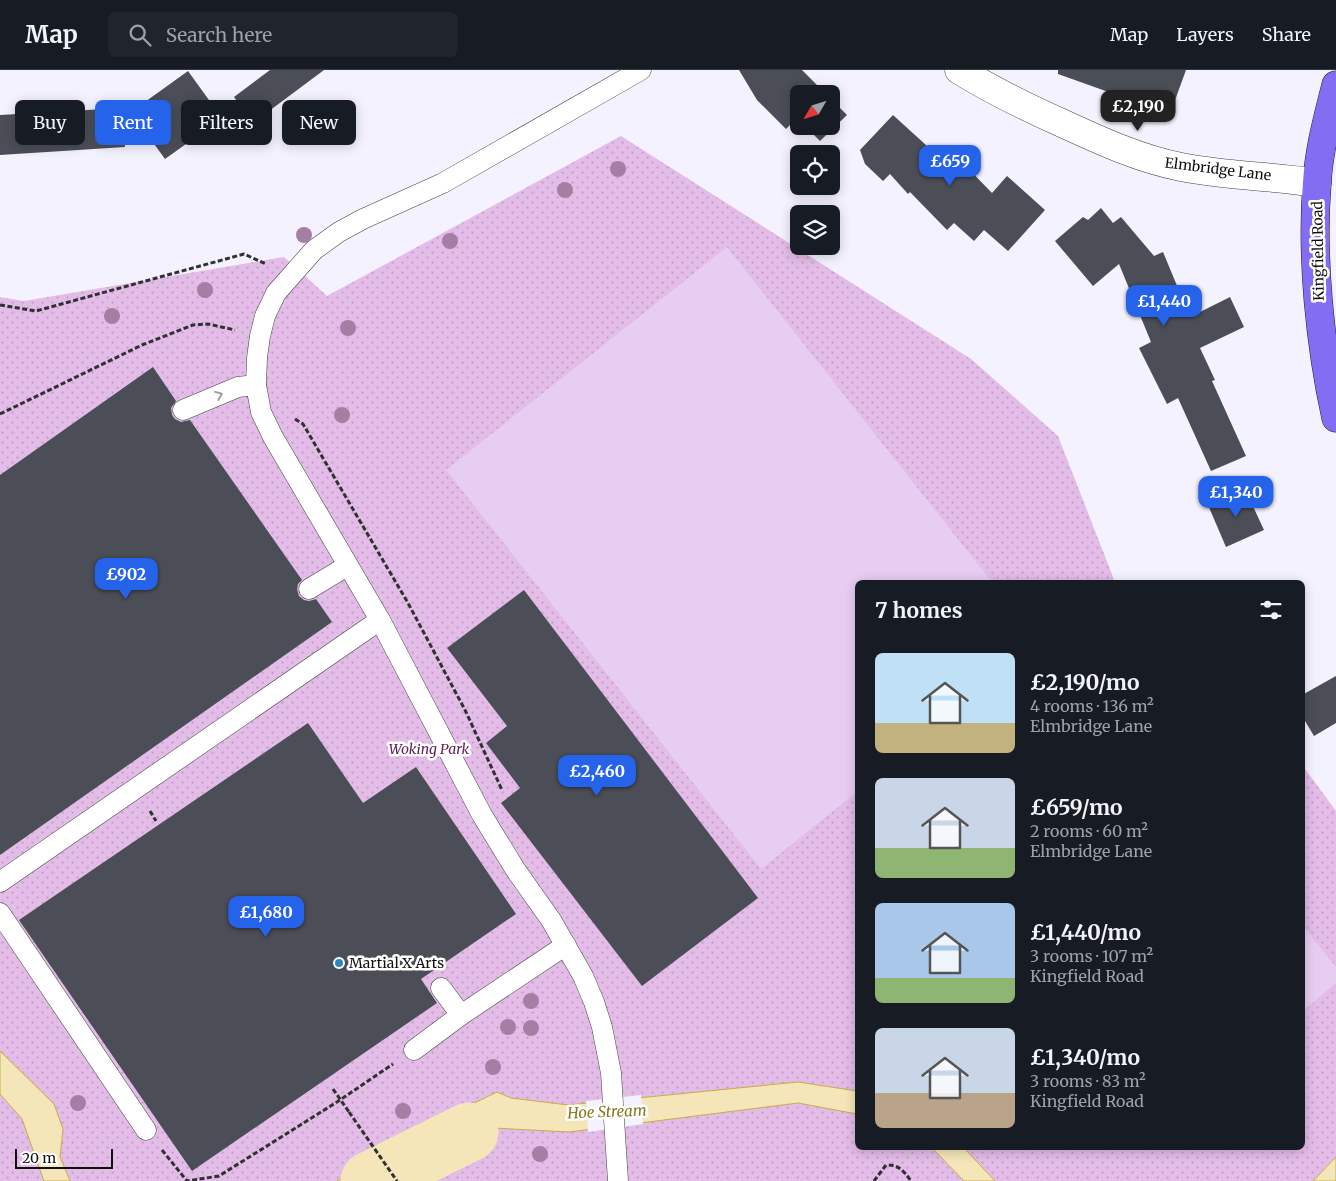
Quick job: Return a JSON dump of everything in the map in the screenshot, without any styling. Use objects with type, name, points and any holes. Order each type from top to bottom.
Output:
[{"type":"main road","name":"Kingfield Road","points":[[1336,85],[1324,132],[1317,182],[1316,266],[1320,316],[1331,397],[1336,418]]},
{"type":"street","name":"Elmbridge Lane","points":[[959,70],[982,85],[1024,106],[1094,138],[1149,159],[1208,171],[1317,182]]},
{"type":"lane","points":[[618,1181],[611,1073],[602,1027],[583,976],[551,920],[515,869],[482,815],[380,620],[273,437],[261,412],[256,384],[256,358],[265,316],[276,293],[314,250],[339,232],[391,205],[443,183],[642,70]]},
{"type":"lane","points":[[183,410],[238,387],[256,384]]},
{"type":"lane","points":[[309,590],[347,566]]},
{"type":"lane","points":[[0,882],[380,620]]},
{"type":"lane","points":[[0,912],[146,1130]]},
{"type":"lane","points":[[414,1050],[461,1014],[566,944]]},
{"type":"lane","points":[[442,988],[461,1014]]},
{"type":"path","points":[[0,305],[36,311],[244,254],[292,276]]},
{"type":"path","points":[[0,414],[142,345],[193,325],[208,324],[234,330]]},
{"type":"path","points":[[352,520],[358,516]]},
{"type":"path","points":[[146,1130],[187,1181],[218,1176],[337,1102],[414,1050]]},
{"type":"path","points":[[333,1089],[397,1181]]},
{"type":"path","points":[[874,1181],[886,1165],[895,1165],[911,1181]]},
{"type":"green space","name":"Woking Park","points":[[621,136],[790,244],[790,255],[808,255],[971,359],[1058,436],[1114,580],[855,580],[855,1150],[1305,1150],[1305,769],[1336,811],[1336,1181],[0,1181],[0,297],[24,301],[284,257],[327,296]]},
{"type":"shaded area","points":[[727,247],[990,580],[855,580],[855,794],[761,869],[446,470]]},
{"type":"shaded area","points":[[1305,928],[1336,967],[1336,983],[1305,1009]]},
{"type":"water","points":[[0,1051],[54,1104],[63,1129],[60,1157],[70,1181],[44,1181],[22,1119],[0,1094]]},
{"type":"water","points":[[798,1082],[855,1091],[855,1114],[798,1103],[569,1132],[493,1128],[476,1146],[454,1163],[431,1176],[419,1180],[407,1181],[390,1159],[425,1148],[464,1108],[497,1092],[511,1098],[568,1105]]},
{"type":"water","points":[[934,1150],[966,1150],[995,1181],[964,1181]]},
{"type":"water","points":[[1336,1157],[1336,1181],[1313,1181]]},
{"type":"water","points":[[376,1162],[388,1181],[337,1181],[342,1178]]},
{"type":"pier","points":[[641,1095],[643,1124],[588,1132],[586,1101]]},
{"type":"building","points":[[270,70],[324,70],[272,109],[272,100],[236,100],[234,97]]},
{"type":"building","points":[[739,70],[802,70],[817,85],[790,85],[790,125],[786,129],[757,100]]},
{"type":"building","points":[[1058,70],[1186,70],[1170,114],[1058,74]]},
{"type":"building","points":[[188,71],[209,100],[181,100],[181,145],[185,145],[165,159],[155,145],[171,145],[171,100],[148,100]]},
{"type":"building","points":[[840,108],[847,115],[840,122]]},
{"type":"building","points":[[85,110],[95,110],[95,145],[125,145],[125,147],[0,155],[0,115],[15,114],[15,145],[85,145]]},
{"type":"building","points":[[893,115],[949,166],[957,157],[992,193],[1007,176],[1045,210],[1008,251],[984,230],[974,241],[954,223],[947,230],[910,192],[908,194],[890,174],[883,181],[865,164],[860,150]]},
{"type":"building","points":[[814,135],[826,135],[820,141]]},
{"type":"building","points":[[1101,208],[1113,223],[1121,217],[1154,256],[1163,252],[1190,317],[1230,297],[1244,327],[1200,348],[1215,380],[1212,381],[1246,456],[1211,471],[1178,398],[1167,404],[1139,348],[1151,342],[1119,264],[1093,286],[1055,241],[1083,217],[1088,220]]},
{"type":"building","points":[[153,367],[176,401],[171,408],[172,415],[181,422],[190,420],[302,580],[298,584],[297,589],[299,596],[309,601],[316,599],[332,622],[0,855],[0,475]]},
{"type":"building","points":[[1245,489],[1264,530],[1226,547],[1208,505]]},
{"type":"building","points":[[524,590],[758,898],[642,986],[501,803],[520,788],[486,743],[507,726],[447,648]]},
{"type":"building","points":[[1336,676],[1336,723],[1314,736],[1305,721],[1305,693]]},
{"type":"building","points":[[308,723],[363,803],[416,767],[516,914],[421,979],[437,1003],[192,1171],[19,920]]},
{"type":"waterway","name":"Hoe Stream","points":[[370,1181],[469,1132]]},
{"type":"place","name":"Martial X Arts","points":[[339,963]]}]
